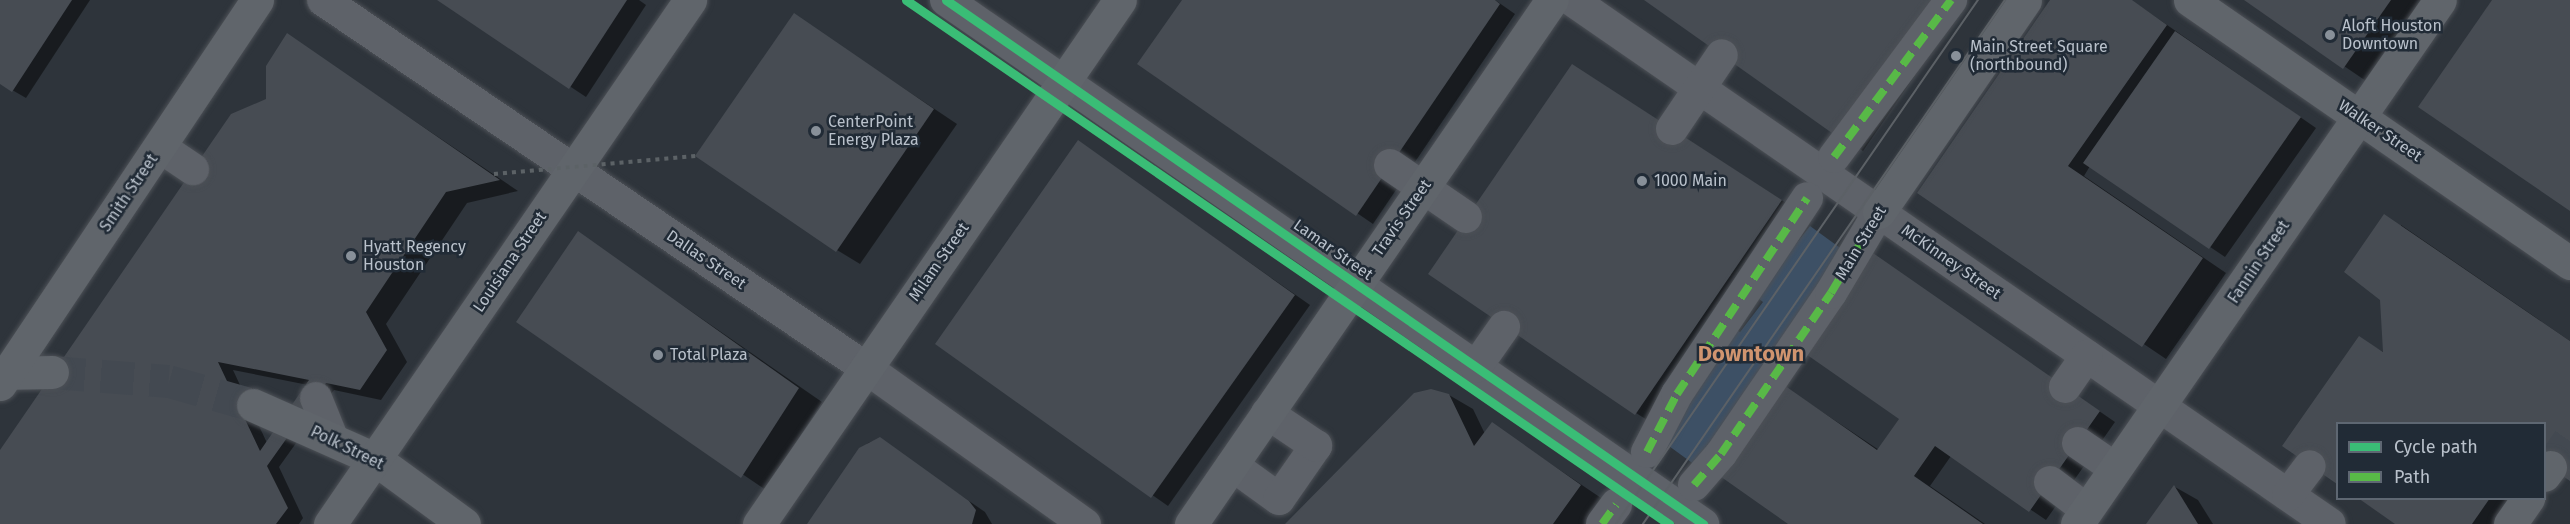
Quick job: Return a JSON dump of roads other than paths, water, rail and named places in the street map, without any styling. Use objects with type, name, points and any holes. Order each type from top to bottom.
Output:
[{"type":"main road","name":"Smith Street","points":[[3,377],[160,147],[256,0]]},
{"type":"main road","name":"Louisiana Street","points":[[330,524],[690,0]]},
{"type":"main road","name":"Milam Street","points":[[759,524],[1120,0]]},
{"type":"main road","name":"Travis Street","points":[[1191,524],[1552,0]]},
{"type":"main road","name":"Main Street","points":[[1879,212],[2025,0]]},
{"type":"main road","name":"Walker Street","points":[[2190,0],[2570,263]]},
{"type":"main road","name":"Fannin Street","points":[[2082,517],[2440,0]]},
{"type":"main road","points":[[3,377],[52,372]]},
{"type":"main road","name":"Polk Street","points":[[253,405],[375,459],[464,524]]},
{"type":"main road","points":[[2510,524],[2527,500]]},
{"type":"street","name":"Dallas Street","points":[[324,0],[866,368],[1085,524]]},
{"type":"street","name":"Lamar Street","points":[[946,0],[1704,524]]},
{"type":"street","name":"McKinney Street","points":[[1572,0],[2330,524]]},
{"type":"street","points":[[1834,157],[1951,0]]},
{"type":"street","points":[[1672,129],[1722,56]]},
{"type":"street","points":[[160,147],[193,169]]},
{"type":"street","points":[[1390,165],[1467,217]]},
{"type":"street","points":[[1647,452],[1677,394],[1807,198]]},
{"type":"street","name":"Main Street","points":[[1694,485],[1721,454],[1831,293],[1879,212]]},
{"type":"street","points":[[1476,367],[1504,327]]},
{"type":"street","points":[[2065,387],[2087,356]]},
{"type":"street","points":[[316,398],[333,440]]},
{"type":"street","points":[[1232,465],[1279,500],[1316,446],[1267,414]]},
{"type":"street","points":[[2078,443],[2116,469]]},
{"type":"street","points":[[2288,495],[2310,466]]},
{"type":"street","points":[[2050,482],[2082,517]]},
{"type":"water","points":[[1810,226],[1843,250],[1695,465],[1662,441],[1733,328],[1740,332],[1763,302],[1755,296]]},
{"type":"tunnel","points":[[52,372],[169,381],[253,405]]},
{"type":"tunnel","points":[[2550,467],[2570,438]]},
{"type":"tram line","points":[[1616,524],[1978,0]]},
{"type":"tram line","points":[[1643,524],[2005,0]]},
{"type":"place","name":"Aloft Houston Downtown","points":[[2330,35]]},
{"type":"place","name":"Main Street Square (northbound)","points":[[1956,56]]},
{"type":"place","name":"CenterPoint Energy Plaza","points":[[816,131]]},
{"type":"place","name":"1000 Main","points":[[1642,181]]},
{"type":"place","name":"Hyatt Regency Houston","points":[[351,256]]},
{"type":"place","name":"Total Plaza","points":[[658,355]]},
{"type":"district","name":"Downtown","points":[[1751,354]]}]
